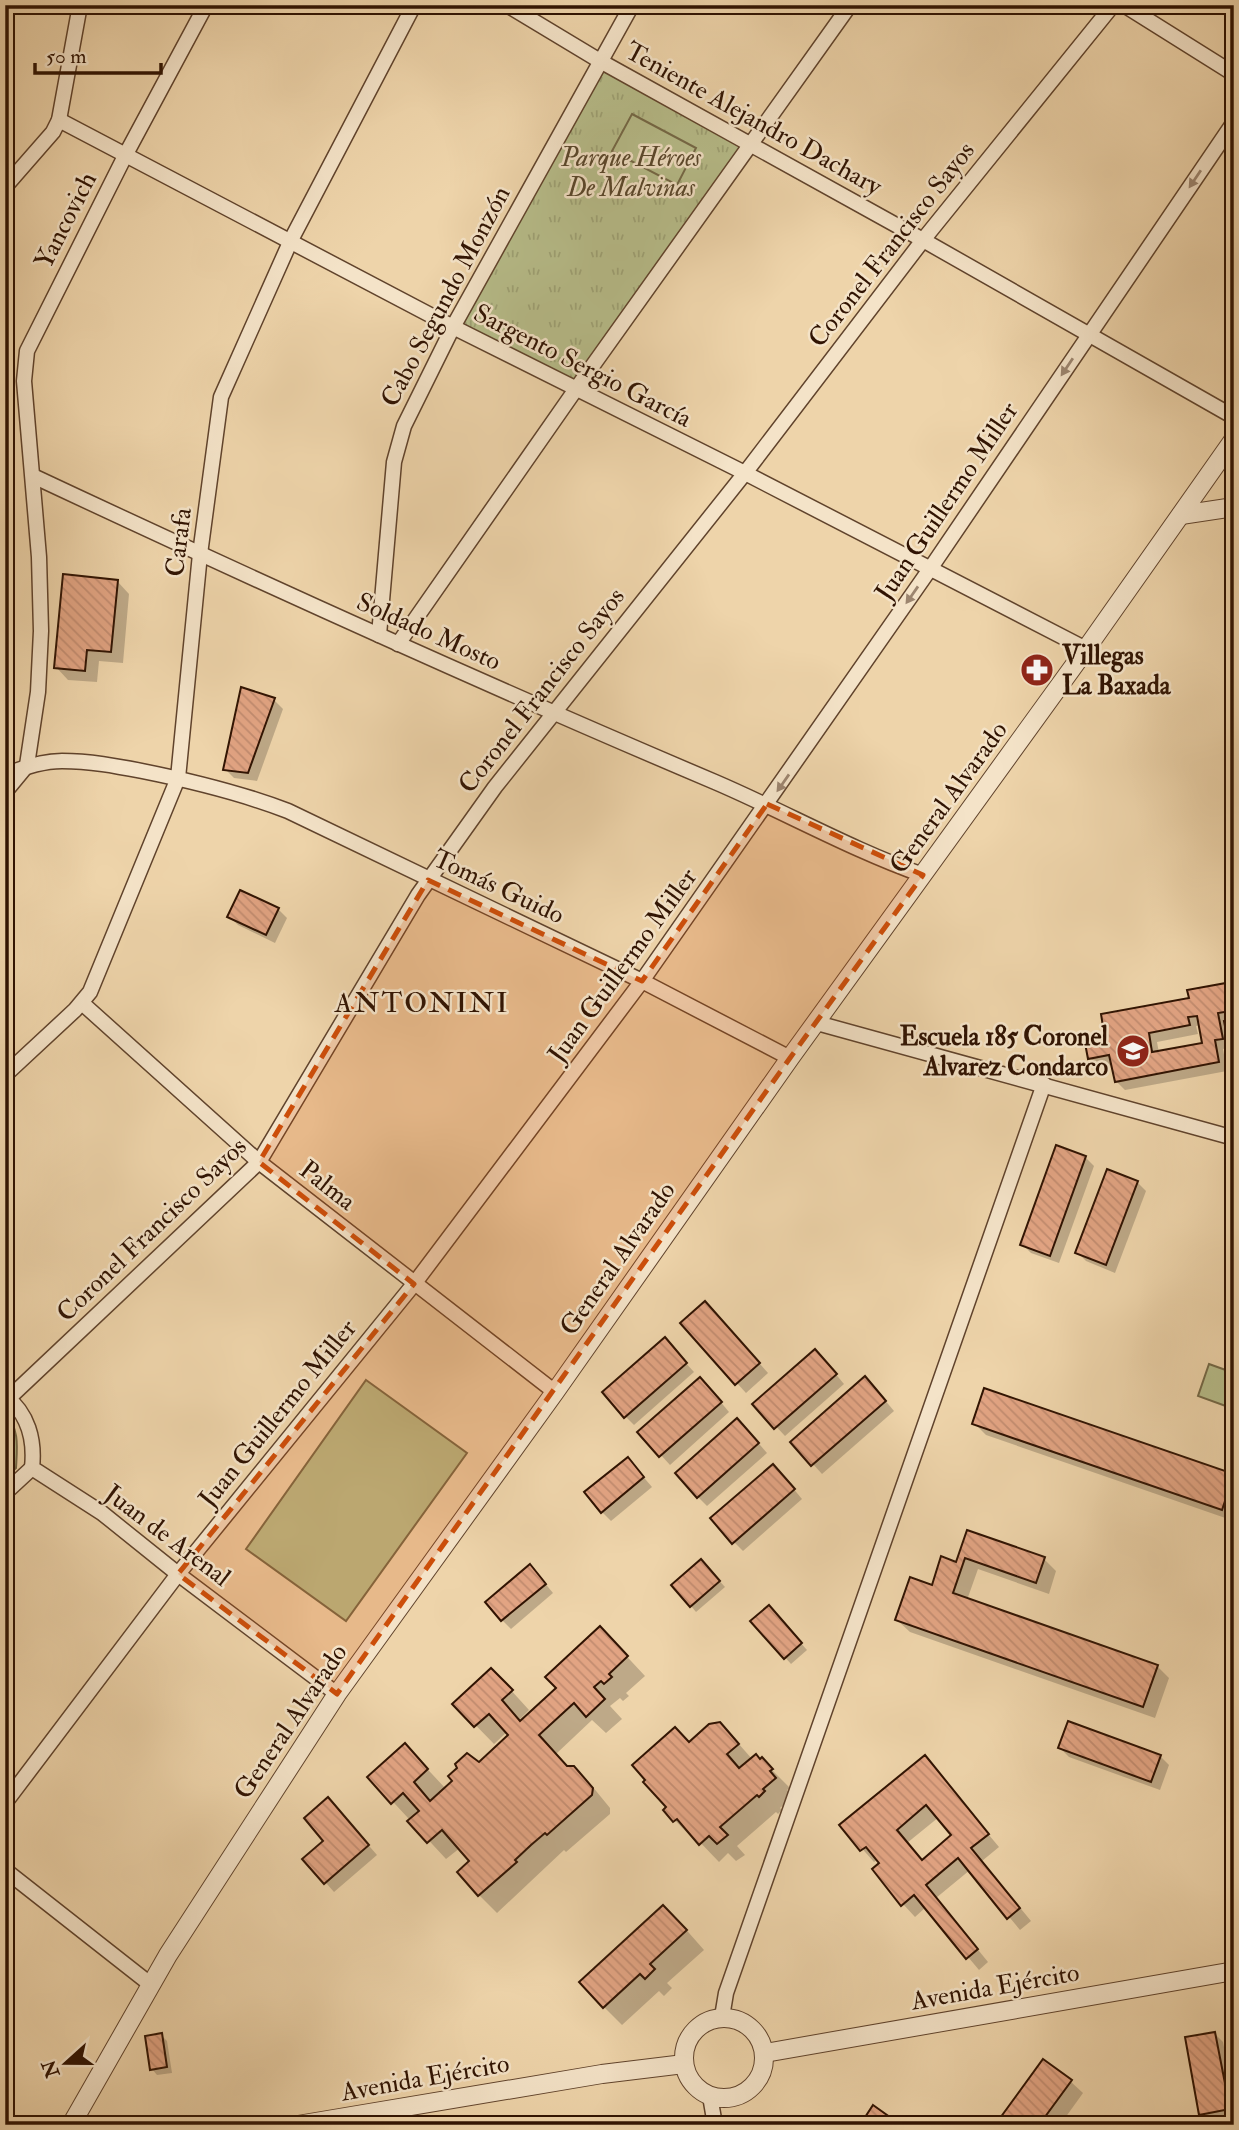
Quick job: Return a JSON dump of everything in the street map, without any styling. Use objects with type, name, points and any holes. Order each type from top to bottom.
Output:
[{"type":"street","points":[[5,187],[53,132],[59,120],[79,5]]},
{"type":"street","name":"Yancovich","points":[[27,765],[38,692],[41,631],[39,557],[24,381],[27,351],[126,154],[206,5]]},
{"type":"street","name":"Carafa","points":[[5,1075],[82,1003],[90,992],[178,778],[200,554],[221,397],[291,240],[414,5]]},
{"type":"street","name":"Teniente Alejandro Dachary","points":[[507,5],[600,61],[1234,417]]},
{"type":"street","name":"Cabo Segundo Monzón","points":[[379,635],[397,443],[453,327],[632,5]]},
{"type":"street","points":[[398,644],[850,5]]},
{"type":"street","name":"Coronel Francisco Sayos","points":[[7,1397],[259,1162],[428,880],[495,787],[745,473],[923,240],[1113,5]]},
{"type":"street","points":[[1124,5],[1234,74]]},
{"type":"street","name":"Sargento Sergio García","points":[[59,120],[453,327],[745,473],[1086,649]]},
{"type":"street","name":"Juan Guillermo Miller","points":[[5,1803],[178,1573],[414,1284],[642,981],[930,569],[1234,122]]},
{"type":"street","name":"General Alvarado","points":[[71,2125],[150,1984],[337,1694],[1234,439]]},
{"type":"street","name":"Soldado Mosto","points":[[33,476],[398,644],[767,804],[899,867],[923,875]]},
{"type":"street","points":[[1181,515],[1234,507]]},
{"type":"street","name":"Tomás Guido","points":[[5,775],[27,765],[61,761],[95,762],[178,778],[288,811],[642,981],[790,1058]]},
{"type":"street","points":[[5,792],[27,765]]},
{"type":"street","name":"Palma","points":[[82,1003],[259,1162],[555,1392]]},
{"type":"street","points":[[817,1023],[1234,1138]]},
{"type":"street","points":[[722,2018],[726,1993],[1044,1084]]},
{"type":"street","points":[[5,1493],[32,1468],[33,1452],[30,1431],[24,1416],[7,1397]]},
{"type":"street","name":"Juan de Arenal","points":[[32,1468],[102,1513],[337,1694]]},
{"type":"street","points":[[5,1870],[150,1984]]},
{"type":"street","name":"Avenida Ejército","points":[[765,2053],[1234,1971]]},
{"type":"street","points":[[722,2018],[745,2023],[755,2031],[765,2053],[759,2080],[750,2090],[737,2097],[724,2099],[710,2096],[693,2083],[684,2064],[684,2050],[698,2027],[709,2020],[722,2018]]},
{"type":"street","name":"Avenida Ejército","points":[[298,2125],[601,2074],[684,2064]]},
{"type":"street","points":[[710,2096],[715,2125]]},
{"type":"highlighted area","points":[[767,804],[923,875],[790,1058],[337,1694],[178,1574],[414,1284],[259,1162],[428,880],[642,981]]},
{"type":"green space","name":"Parque Héroes De Malvinas","points":[[600,61],[750,145],[576,389],[453,327]]},
{"type":"green space","points":[[632,114],[696,148],[677,185],[612,151]]},
{"type":"green space","points":[[1209,1364],[1234,1373],[1234,1409],[1198,1396]]},
{"type":"green space","points":[[366,1380],[467,1453],[346,1621],[246,1549]]},
{"type":"green space","points":[[5,1414],[13,1426],[17,1446],[16,1468],[5,1478]]},
{"type":"building","points":[[63,574],[118,580],[111,652],[87,650],[85,671],[54,668]]},
{"type":"building","points":[[241,687],[275,698],[248,773],[223,770]]},
{"type":"building","points":[[240,890],[279,908],[266,935],[227,917]]},
{"type":"building","points":[[1226,983],[1231,1011],[1218,1013],[1223,1039],[1215,1040],[1219,1062],[1115,1082],[1109,1055],[1088,1059],[1085,1043],[1105,1039],[1101,1014],[1189,998],[1187,990]],"holes":[[[1197,1016],[1202,1043],[1152,1052],[1149,1033],[1190,1025],[1188,1017]]]},
{"type":"building","points":[[1234,1019],[1234,1041],[1228,1042],[1224,1021]]},
{"type":"building","points":[[1056,1145],[1086,1156],[1050,1256],[1020,1245]]},
{"type":"building","points":[[1107,1169],[1138,1181],[1106,1265],[1075,1253]]},
{"type":"building","points":[[705,1301],[760,1363],[735,1385],[680,1323]]},
{"type":"building","points":[[665,1337],[687,1363],[624,1418],[602,1392]]},
{"type":"building","points":[[815,1349],[837,1374],[774,1429],[752,1404]]},
{"type":"building","points":[[865,1376],[886,1401],[811,1466],[790,1442]]},
{"type":"building","points":[[700,1377],[722,1402],[659,1457],[637,1432]]},
{"type":"building","points":[[984,1388],[1234,1474],[1222,1510],[972,1424]]},
{"type":"building","points":[[737,1418],[759,1443],[697,1498],[675,1473]]},
{"type":"building","points":[[628,1457],[644,1477],[601,1513],[584,1492]]},
{"type":"building","points":[[773,1464],[795,1489],[732,1544],[710,1518]]},
{"type":"building","points":[[967,1530],[1045,1557],[1036,1583],[965,1558],[953,1593],[1158,1665],[1143,1707],[895,1620],[910,1577],[932,1585],[941,1556],[956,1562]]},
{"type":"building","points":[[701,1559],[720,1581],[690,1607],[671,1585]]},
{"type":"building","points":[[530,1564],[546,1584],[501,1621],[485,1602]]},
{"type":"building","points":[[769,1605],[802,1643],[784,1659],[750,1621]]},
{"type":"building","points":[[600,1626],[628,1656],[609,1674],[612,1677],[604,1684],[601,1681],[594,1687],[605,1699],[586,1717],[574,1703],[539,1735],[567,1766],[574,1766],[593,1788],[592,1795],[547,1835],[545,1833],[531,1845],[515,1860],[517,1862],[478,1896],[457,1872],[469,1861],[442,1830],[427,1843],[407,1821],[419,1811],[403,1793],[391,1804],[367,1777],[405,1743],[428,1769],[414,1782],[430,1801],[452,1781],[448,1776],[457,1768],[455,1764],[467,1753],[479,1762],[508,1735],[489,1714],[474,1727],[452,1704],[491,1668],[513,1690],[502,1700],[520,1721],[556,1688],[545,1677]]},
{"type":"building","points":[[1068,1721],[1161,1755],[1151,1782],[1058,1748]]},
{"type":"building","points":[[720,1722],[739,1744],[727,1754],[739,1768],[756,1754],[773,1769],[770,1771],[776,1778],[763,1789],[765,1791],[759,1797],[757,1795],[720,1827],[728,1835],[717,1844],[709,1836],[699,1845],[677,1819],[673,1822],[663,1810],[666,1807],[643,1782],[645,1780],[632,1765],[675,1727],[689,1742],[709,1724]]},
{"type":"building","points":[[925,1755],[989,1834],[971,1848],[1020,1908],[1007,1919],[958,1858],[926,1885],[978,1949],[966,1959],[914,1895],[901,1906],[872,1869],[879,1863],[866,1847],[860,1851],[839,1825]],"holes":[[[926,1805],[951,1835],[922,1860],[897,1830]]]},
{"type":"building","points":[[328,1797],[369,1845],[324,1884],[302,1859],[323,1841],[304,1818]]},
{"type":"building","points":[[663,1905],[687,1930],[650,1964],[655,1969],[645,1979],[640,1974],[603,2008],[579,1982]]},
{"type":"building","points":[[1215,2032],[1230,2109],[1199,2115],[1185,2037]]},
{"type":"building","points":[[162,2033],[167,2067],[150,2070],[145,2036]]},
{"type":"building","points":[[1043,2059],[1072,2080],[1039,2125],[995,2125]]},
{"type":"building","points":[[873,2105],[901,2125],[860,2125]]},
{"type":"place","name":"Villegas La Baxada","points":[[1037,670]]},
{"type":"place","name":"Escuela 185 Coronel Alvarez Condarco","points":[[1133,1051]]},
{"type":"district","name":"ANTONINI","points":[[422,1002]]}]
